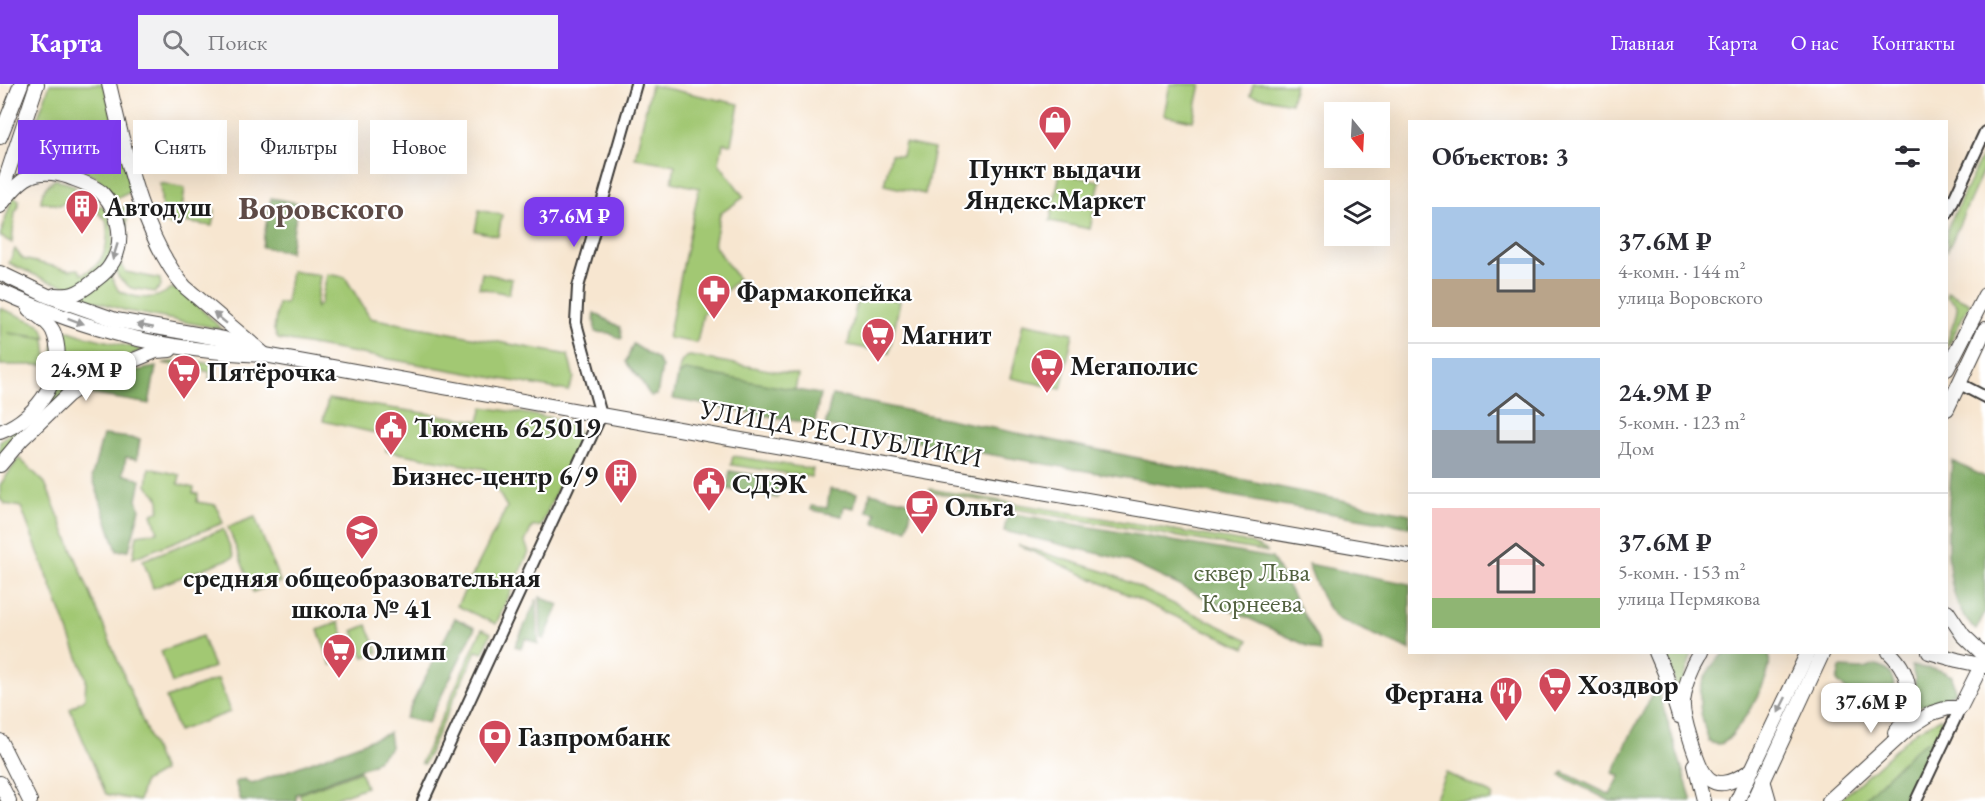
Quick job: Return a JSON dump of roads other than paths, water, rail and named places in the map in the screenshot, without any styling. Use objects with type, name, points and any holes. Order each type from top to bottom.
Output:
[{"type":"main road","points":[[0,137],[21,84]]},
{"type":"main road","points":[[0,196],[38,84]]},
{"type":"main road","points":[[109,84],[139,200],[162,252],[185,287],[265,355]]},
{"type":"main road","points":[[0,206],[14,187],[29,176],[56,173],[101,192],[113,209],[119,233],[118,249],[111,266],[86,287],[72,294],[48,296]]},
{"type":"main road","name":"УЛИЦА РЕСПУБЛИКИ","points":[[5,275],[48,296],[116,320],[224,339],[265,355]]},
{"type":"main road","name":"УЛИЦА РЕСПУБЛИКИ","points":[[2,292],[21,302],[110,333],[181,348],[265,355],[1408,556]]},
{"type":"main road","points":[[1948,407],[1960,384],[1981,327],[1985,295]]},
{"type":"main road","points":[[0,432],[21,421],[42,399],[54,380],[56,368],[53,331],[47,322],[21,302]]},
{"type":"main road","points":[[1949,363],[1981,327]]},
{"type":"main road","points":[[0,465],[21,440],[68,395],[97,375],[156,351],[181,348]]},
{"type":"main road","points":[[1948,612],[1963,635],[1985,656]]},
{"type":"main road","points":[[1657,654],[1665,673],[1704,801]]},
{"type":"main road","points":[[1700,654],[1685,687],[1683,710],[1699,765],[1710,781],[1718,783],[1736,781],[1750,771]]},
{"type":"main road","points":[[1737,801],[1807,654]]},
{"type":"main road","points":[[1754,801],[1822,654]]},
{"type":"main road","points":[[1820,801],[1903,724],[1910,696],[1908,684],[1891,654]]},
{"type":"main road","points":[[1829,801],[1910,727],[1932,713],[1948,708],[1960,708],[1982,673],[1957,660],[1936,654]]},
{"type":"main road","points":[[0,741],[30,801]]},
{"type":"main road","points":[[1763,780],[1769,801]]},
{"type":"main road","points":[[0,783],[9,801]]},
{"type":"street","points":[[423,801],[600,415],[576,323],[576,304],[578,287],[636,84]]},
{"type":"street","points":[[1948,212],[1985,132]]},
{"type":"street","points":[[1960,384],[1985,397]]},
{"type":"street","points":[[1916,801],[1960,708]]},
{"type":"place","name":"Пункт выдачи Яндекс.Маркет","points":[[1055,151]]},
{"type":"place","name":"Автодуш","points":[[82,235]]},
{"type":"place","name":"Фармакопейка","points":[[714,320]]},
{"type":"place","name":"Магнит","points":[[878,363]]},
{"type":"place","name":"Мегаполис","points":[[1047,394]]},
{"type":"place","name":"Пятёрочка","points":[[184,400]]},
{"type":"place","name":"Тюмень 625019","points":[[391,456]]},
{"type":"place","name":"Бизнес-центр 6/9","points":[[621,504]]},
{"type":"place","name":"СДЭК","points":[[709,512]]},
{"type":"place","name":"Ольга","points":[[922,535]]},
{"type":"place","name":"средняя общеобразовательная школа № 41","points":[[362,560]]},
{"type":"place","name":"Олимп","points":[[339,679]]},
{"type":"place","name":"Хоздвор","points":[[1555,713]]},
{"type":"place","name":"Фергана","points":[[1506,722]]},
{"type":"place","name":"Газпромбанк","points":[[495,765]]},
{"type":"district","name":"Воровского","points":[[321,207]]},
{"type":"park label","name":"сквер Льва Корнеева","points":[[1252,586]]}]
